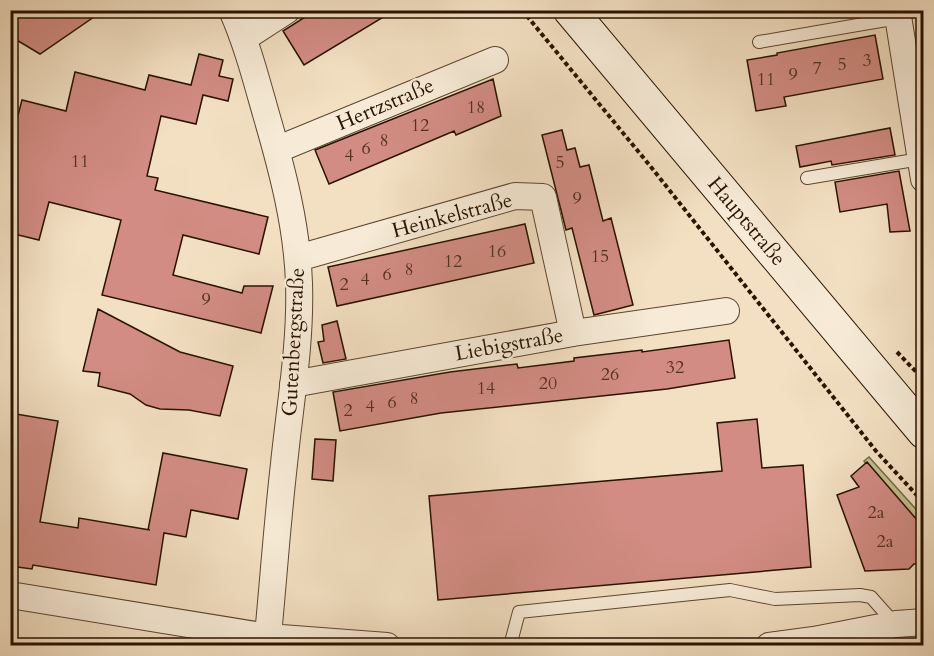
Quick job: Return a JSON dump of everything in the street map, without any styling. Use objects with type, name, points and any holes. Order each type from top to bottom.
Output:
[{"type":"street","name":"Gutenbergstraße","points":[[232,10],[244,38],[276,150],[286,189],[298,258],[297,357],[279,504],[267,641]]},
{"type":"street","points":[[244,38],[287,10]]},
{"type":"street","name":"Hauptstraße","points":[[570,10],[924,432]]},
{"type":"street","points":[[898,14],[922,169]]},
{"type":"street","name":"Hertzstraße","points":[[276,150],[495,60]]},
{"type":"street","name":"Heinkelstraße","points":[[298,258],[515,196],[543,197],[573,333]]},
{"type":"street","name":"Liebigstraße","points":[[293,384],[573,333],[726,310]]},
{"type":"street","points":[[10,595],[267,641],[387,645]]},
{"type":"street","points":[[769,645],[814,640],[896,624],[924,622]]},
{"type":"lane","points":[[759,42],[898,14]]},
{"type":"lane","points":[[807,178],[922,169]]},
{"type":"lane","points":[[510,645],[519,612],[730,590],[775,598],[860,595],[871,597],[896,624]]},
{"type":"path","points":[[522,10],[651,167],[876,451],[924,503]]},
{"type":"shaded area","points":[[869,457],[923,517],[923,528],[864,461]]},
{"type":"building","points":[[10,10],[104,10],[40,54],[10,36]]},
{"type":"building","points":[[316,10],[395,10],[304,65],[283,31]]},
{"type":"building","points":[[875,35],[883,79],[784,97],[786,106],[756,111],[747,60]]},
{"type":"building","points":[[199,54],[223,60],[219,76],[233,79],[228,101],[203,95],[196,124],[161,116],[147,176],[158,178],[155,190],[268,217],[259,254],[183,235],[173,275],[242,293],[244,286],[273,286],[261,333],[102,295],[121,220],[49,202],[39,240],[10,233],[10,211],[15,194],[10,193],[10,146],[22,100],[66,111],[75,72],[145,90],[149,75],[191,85]]},
{"type":"building","points":[[493,79],[501,116],[456,135],[454,131],[329,184],[315,150]]},
{"type":"building","points":[[890,128],[895,155],[832,165],[831,161],[800,167],[796,146]]},
{"type":"building","points":[[562,130],[567,150],[575,148],[580,167],[589,165],[603,221],[611,218],[633,305],[594,315],[572,228],[566,230],[542,135]]},
{"type":"building","points":[[899,171],[910,231],[890,232],[887,204],[840,212],[835,182]]},
{"type":"building","points":[[525,224],[534,263],[337,306],[328,267]]},
{"type":"building","points":[[98,309],[180,352],[233,366],[220,416],[189,410],[160,409],[146,405],[130,394],[98,386],[100,373],[83,371]]},
{"type":"building","points":[[337,321],[346,359],[323,363],[318,342],[324,341],[322,325]]},
{"type":"building","points":[[729,340],[735,378],[667,389],[441,413],[340,431],[333,392],[450,372],[517,364],[518,368],[574,361],[574,358],[642,350],[642,352]]},
{"type":"building","points":[[10,413],[58,421],[40,522],[78,528],[79,518],[148,530],[163,453],[247,469],[238,519],[191,510],[186,537],[164,533],[156,585],[33,565],[32,569],[10,566]]},
{"type":"building","points":[[757,419],[762,468],[803,465],[811,567],[438,600],[429,496],[722,471],[717,423]]},
{"type":"building","points":[[315,439],[336,440],[333,481],[312,479]]},
{"type":"building","points":[[867,462],[924,528],[924,563],[914,564],[909,569],[865,571],[837,495],[859,487],[851,476]]}]
